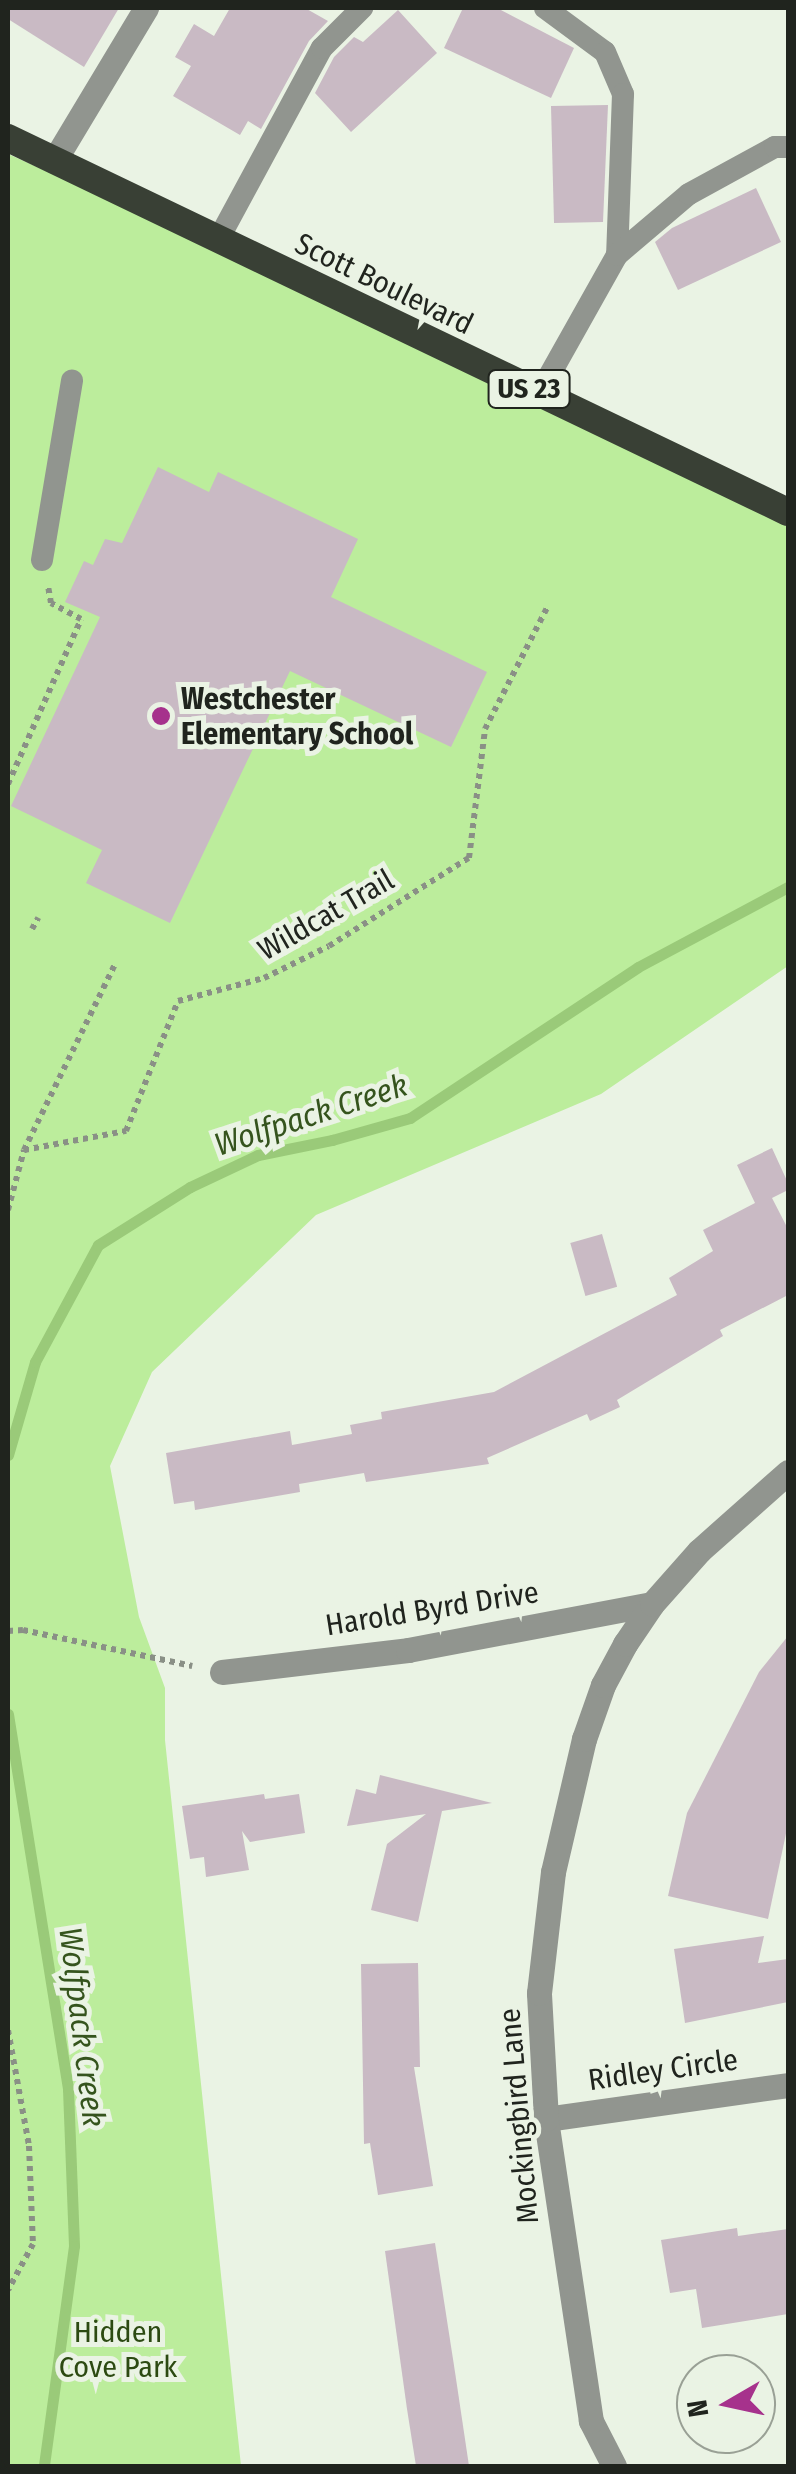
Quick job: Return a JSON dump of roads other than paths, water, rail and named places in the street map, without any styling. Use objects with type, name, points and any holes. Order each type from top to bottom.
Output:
[{"type":"highway","name":"Scott Boulevard","points":[[8,138],[788,512]]},
{"type":"street","points":[[54,160],[146,8]]},
{"type":"street","name":"Mockingbird Lane","points":[[614,2466],[592,2421],[546,2118],[539,1993],[543,1934],[562,1826],[584,1738],[603,1685],[652,1604],[699,1551],[788,1472]]},
{"type":"street","name":"Harold Byrd Drive","points":[[222,1672],[408,1650],[652,1604]]},
{"type":"street","name":"Ridley Circle","points":[[546,2118],[788,2085]]},
{"type":"lane","points":[[218,240],[322,48],[362,8]]},
{"type":"lane","points":[[545,8],[606,52],[623,94],[617,255]]},
{"type":"lane","points":[[539,394],[617,255],[689,194],[775,147],[788,147]]},
{"type":"lane","points":[[42,560],[72,380]]},
{"type":"waterway","name":"Wolfpack Creek","points":[[8,1455],[35,1362],[98,1245],[190,1187],[258,1155],[410,1118],[638,967],[788,887]]},
{"type":"waterway","name":"Wolfpack Creek","points":[[8,1714],[68,2089],[74,2246],[44,2466]]},
{"type":"place","name":"Westchester Elementary School","points":[[161,716]]},
{"type":"park label","name":"Hidden Cove Park","points":[[118,2349]]}]
